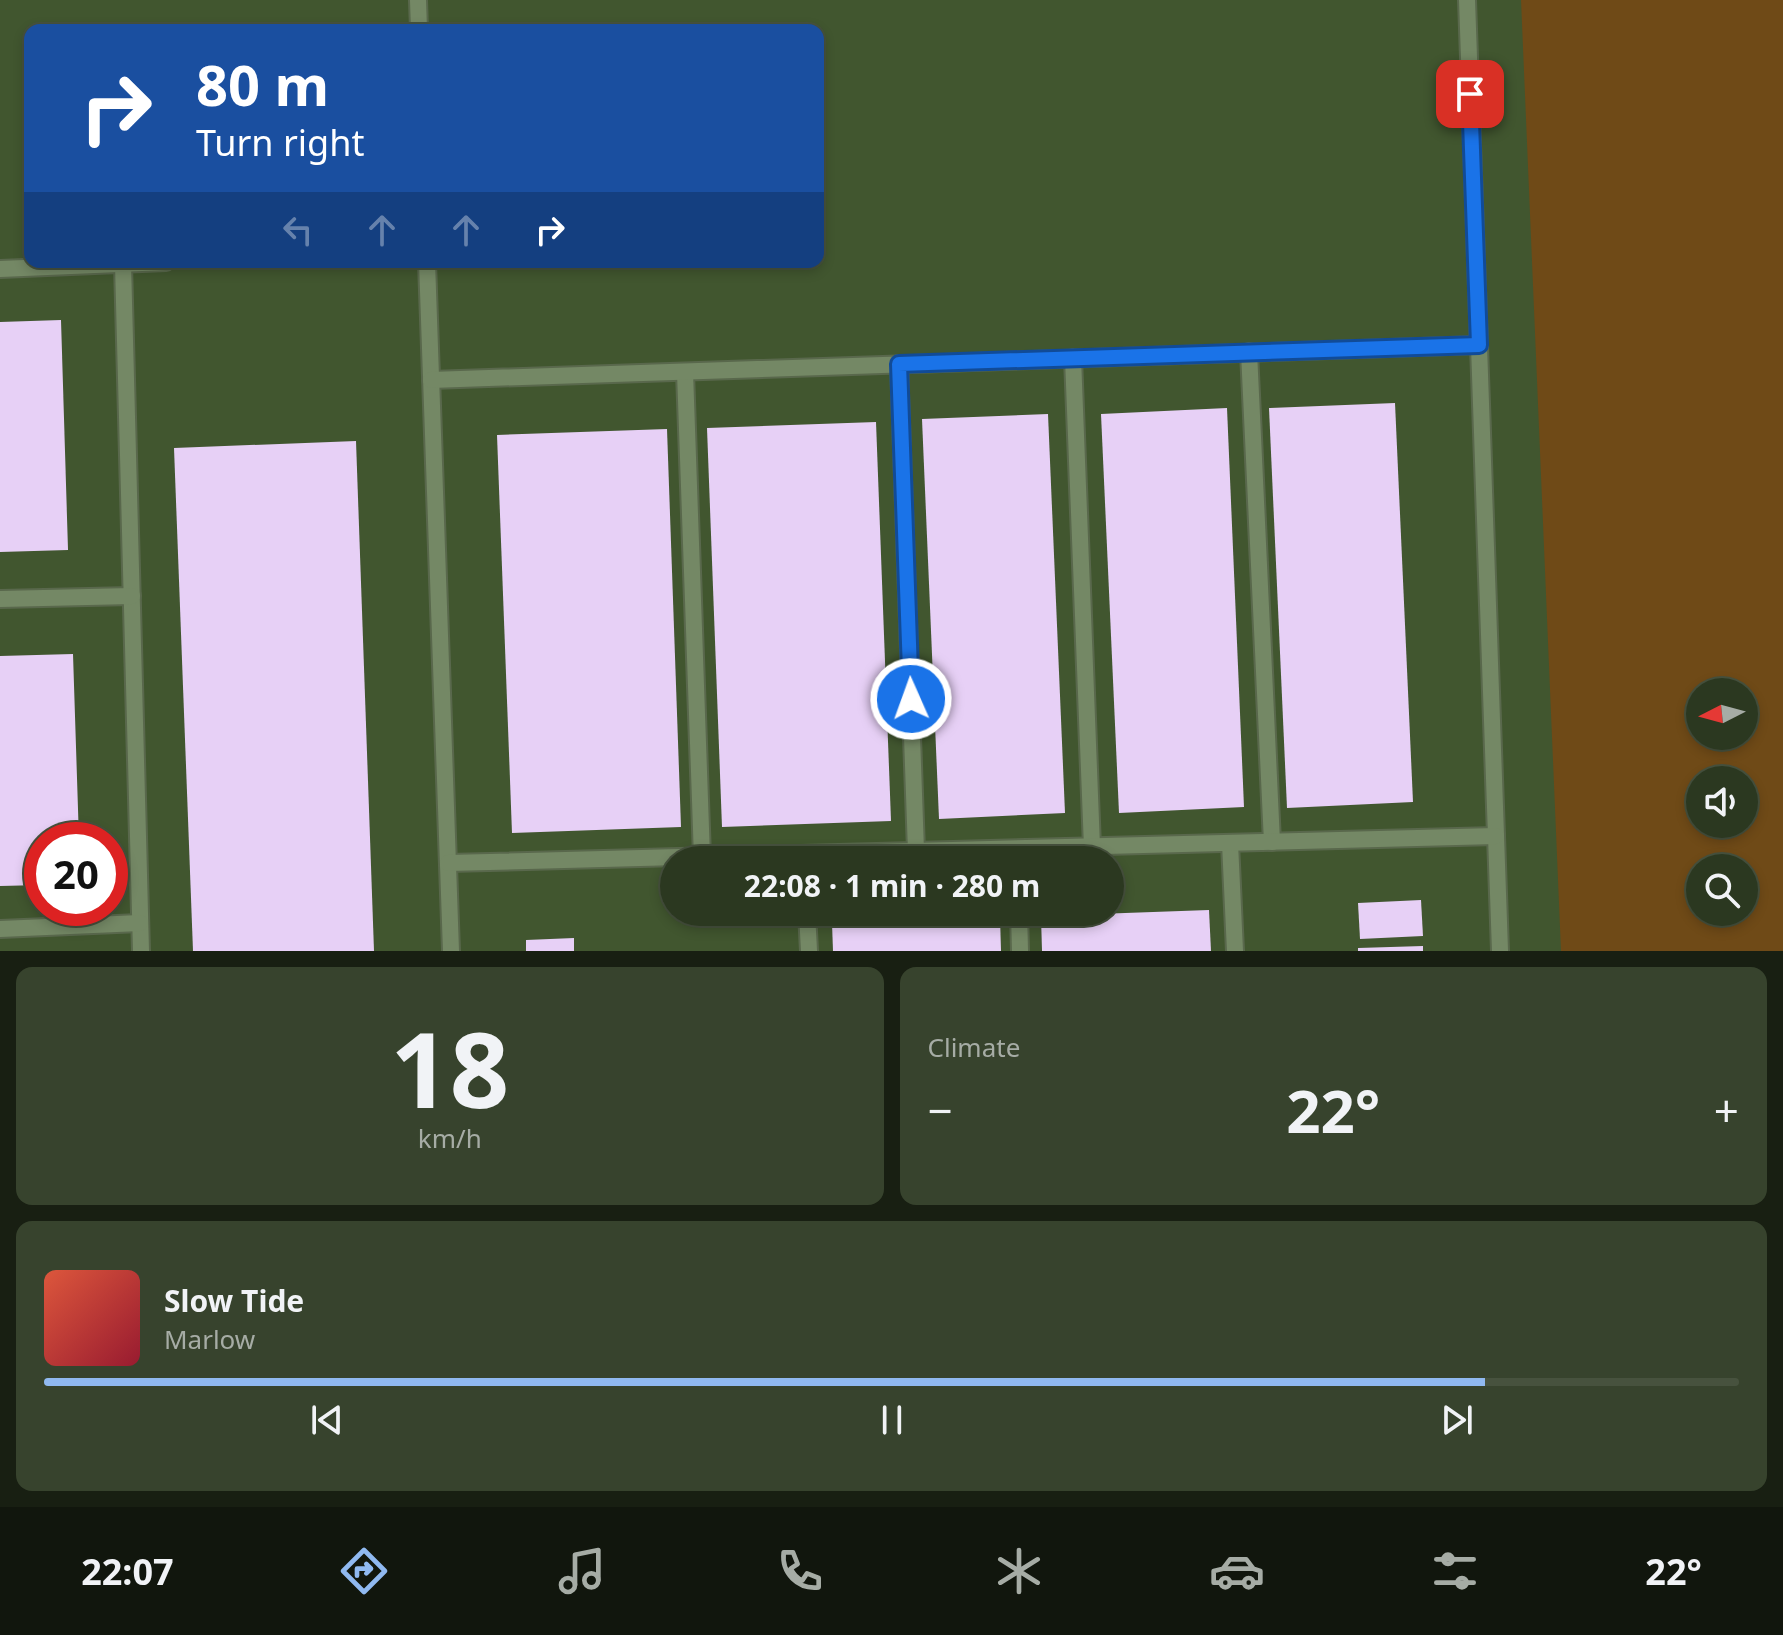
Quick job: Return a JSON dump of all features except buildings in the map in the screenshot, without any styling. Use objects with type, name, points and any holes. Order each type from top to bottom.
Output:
[{"type":"lane","points":[[418,0],[419,24]]},
{"type":"lane","points":[[1467,0],[1500,951]]},
{"type":"lane","points":[[0,269],[25,268]]},
{"type":"lane","points":[[123,268],[141,951]]},
{"type":"lane","points":[[427,268],[451,951]]},
{"type":"lane","points":[[431,380],[1479,345]]},
{"type":"lane","points":[[1249,352],[1272,842]]},
{"type":"lane","points":[[1073,358],[1092,846]]},
{"type":"lane","points":[[899,364],[916,846]]},
{"type":"lane","points":[[685,372],[702,846]]},
{"type":"lane","points":[[0,599],[132,596]]},
{"type":"lane","points":[[1124,846],[1496,836]]},
{"type":"lane","points":[[1230,843],[1235,951]]},
{"type":"lane","points":[[448,863],[660,858]]},
{"type":"lane","points":[[0,929],[140,923]]},
{"type":"lane","points":[[808,926],[809,951]]},
{"type":"lane","points":[[1019,926],[1020,951]]},
{"type":"shaded area","points":[[0,0],[1783,0],[1783,951],[0,951]]},
{"type":"shaded area","points":[[1521,0],[1783,0],[1783,951],[1561,951]]},
{"type":"route","points":[[911,699],[899,364],[1479,345],[1470,94]]}]
